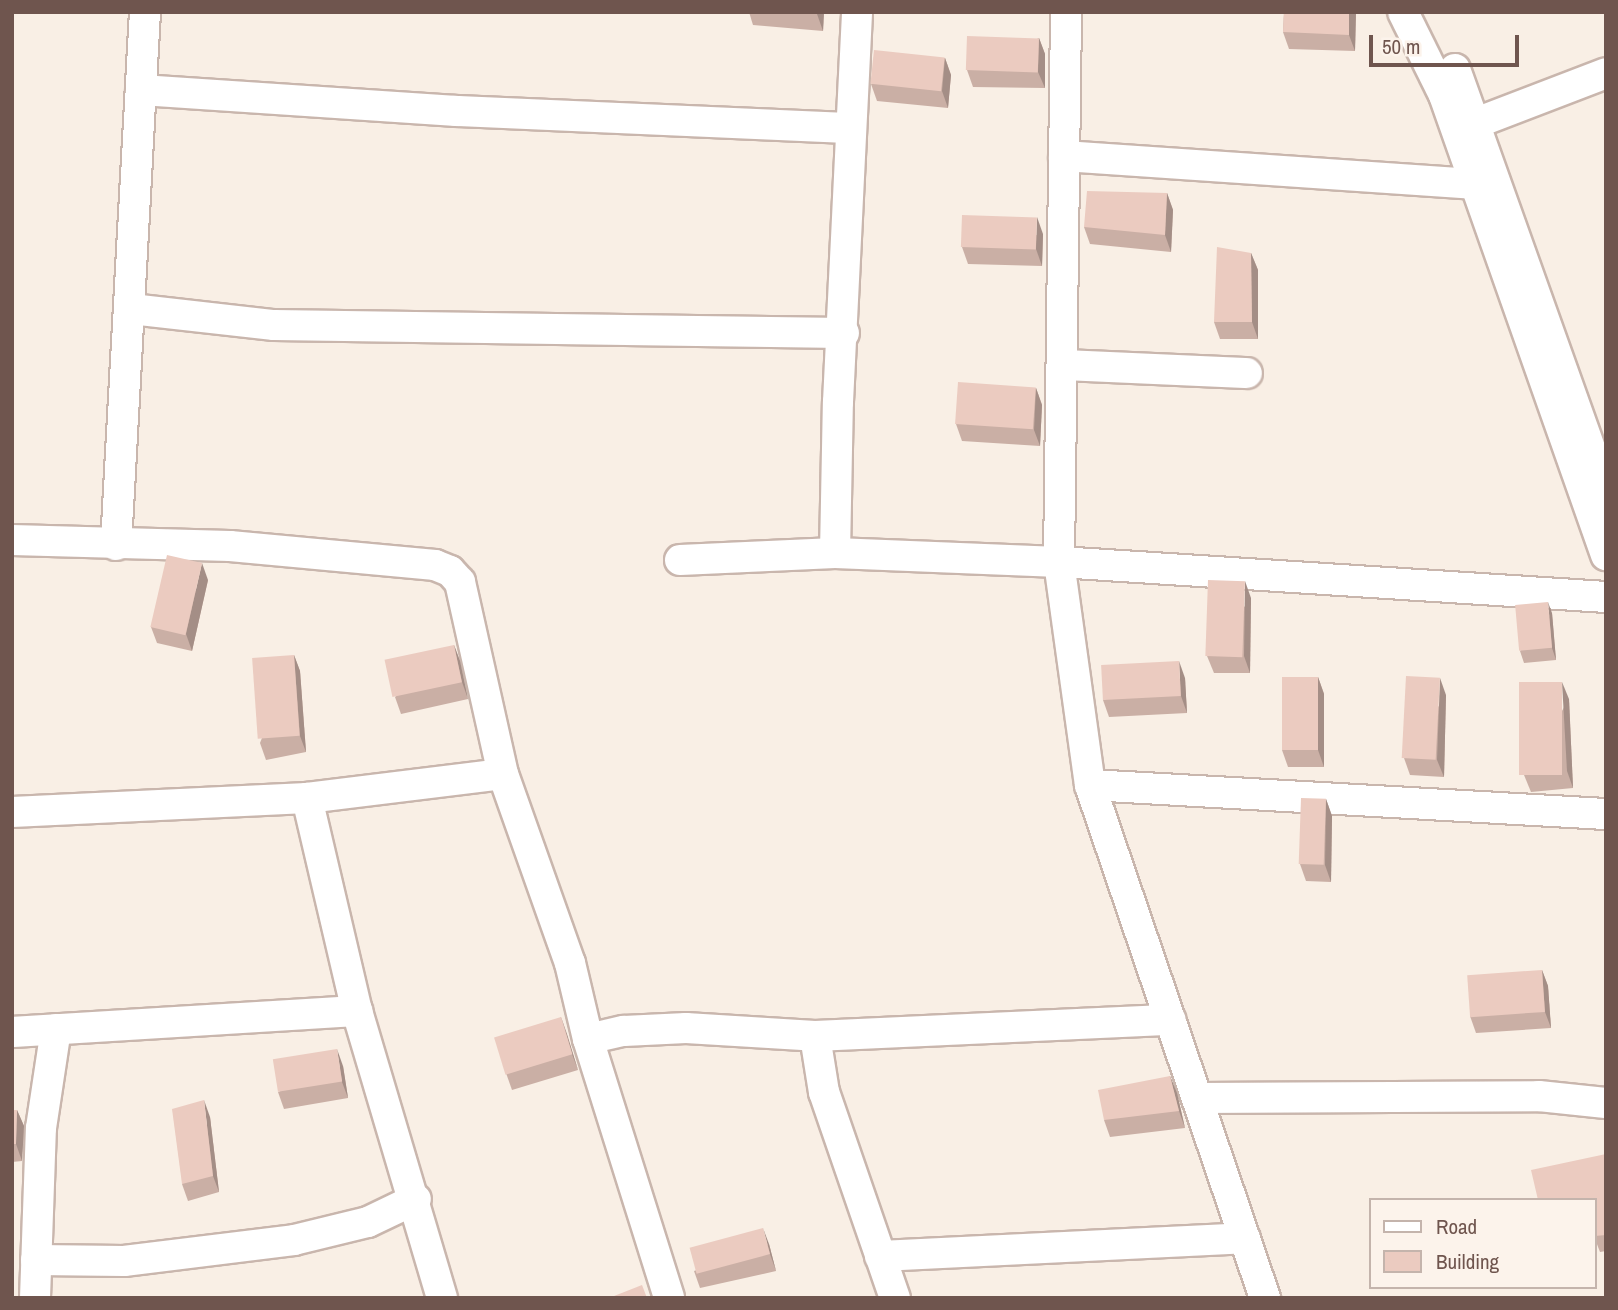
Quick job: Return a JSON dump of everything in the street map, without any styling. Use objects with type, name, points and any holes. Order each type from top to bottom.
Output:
[{"type":"street","points":[[116,545],[131,309],[145,12]]},
{"type":"street","points":[[835,553],[850,128],[857,12]]},
{"type":"street","points":[[1066,12],[1059,562],[1090,785],[1265,1298]]},
{"type":"street","points":[[1403,12],[1444,95],[1606,555]]},
{"type":"street","points":[[1426,12],[1476,123],[1606,494]]},
{"type":"street","points":[[1476,123],[1606,73]]},
{"type":"street","points":[[141,90],[456,111],[850,128]]},
{"type":"street","points":[[1064,156],[1476,184]]},
{"type":"street","points":[[131,309],[274,325],[844,333]]},
{"type":"street","points":[[1062,365],[1247,373]]},
{"type":"street","points":[[12,540],[116,545],[230,546],[435,565],[450,571],[460,582],[503,774],[570,963],[588,1039],[669,1298]]},
{"type":"street","points":[[680,560],[835,553],[1059,562],[1606,597]]},
{"type":"street","points":[[12,812],[307,798],[503,774]]},
{"type":"street","points":[[1090,785],[1606,814]]},
{"type":"street","points":[[307,798],[357,1011],[416,1199],[442,1298]]},
{"type":"street","points":[[12,1032],[357,1011]]},
{"type":"street","points":[[588,1039],[624,1031],[686,1028],[815,1036],[1171,1020]]},
{"type":"street","points":[[35,1298],[41,1128],[56,1029]]},
{"type":"street","points":[[815,1036],[824,1092],[895,1298]]},
{"type":"street","points":[[1198,1098],[1539,1096],[1606,1102]]},
{"type":"street","points":[[36,1260],[124,1261],[294,1240],[368,1222],[416,1199]]},
{"type":"street","points":[[880,1256],[1245,1238]]},
{"type":"building","points":[[1284,12],[1349,12],[1349,35],[1283,32]]},
{"type":"building","points":[[967,36],[1039,39],[1038,72],[966,70]]},
{"type":"building","points":[[874,50],[945,57],[941,91],[870,84]]},
{"type":"building","points":[[1087,191],[1167,193],[1165,235],[1084,227]]},
{"type":"building","points":[[962,215],[1037,218],[1036,250],[961,247]]},
{"type":"building","points":[[1217,247],[1251,253],[1252,322],[1214,322]]},
{"type":"building","points":[[958,382],[1036,387],[1033,429],[955,424]]},
{"type":"building","points":[[167,555],[202,563],[185,635],[150,627]]},
{"type":"building","points":[[1208,580],[1245,581],[1242,657],[1205,656]]},
{"type":"building","points":[[1548,602],[1552,648],[1519,651],[1515,605]]},
{"type":"building","points":[[454,645],[462,682],[392,697],[385,660]]},
{"type":"building","points":[[294,655],[300,736],[258,739],[252,658]]},
{"type":"building","points":[[1179,661],[1181,696],[1103,700],[1101,665]]},
{"type":"building","points":[[1406,676],[1440,678],[1436,760],[1402,758]]},
{"type":"building","points":[[1282,677],[1318,677],[1318,750],[1282,750]]},
{"type":"building","points":[[1519,682],[1562,682],[1562,775],[1519,775]]},
{"type":"building","points":[[1301,798],[1326,799],[1324,865],[1299,864]]},
{"type":"building","points":[[1542,970],[1545,1012],[1470,1017],[1467,975]]},
{"type":"building","points":[[561,1017],[572,1054],[505,1075],[494,1037]]},
{"type":"building","points":[[337,1049],[342,1082],[278,1092],[273,1059]]},
{"type":"building","points":[[1170,1076],[1179,1111],[1104,1120],[1098,1090]]},
{"type":"building","points":[[204,1100],[213,1176],[182,1184],[172,1109]]},
{"type":"building","points":[[12,1110],[17,1110],[16,1144],[12,1144]]},
{"type":"building","points":[[1606,1154],[1606,1235],[1597,1236],[1597,1198],[1538,1198],[1531,1170]]},
{"type":"building","points":[[763,1228],[770,1254],[697,1274],[690,1248]]},
{"type":"building","points":[[642,1285],[647,1298],[609,1298]]}]
